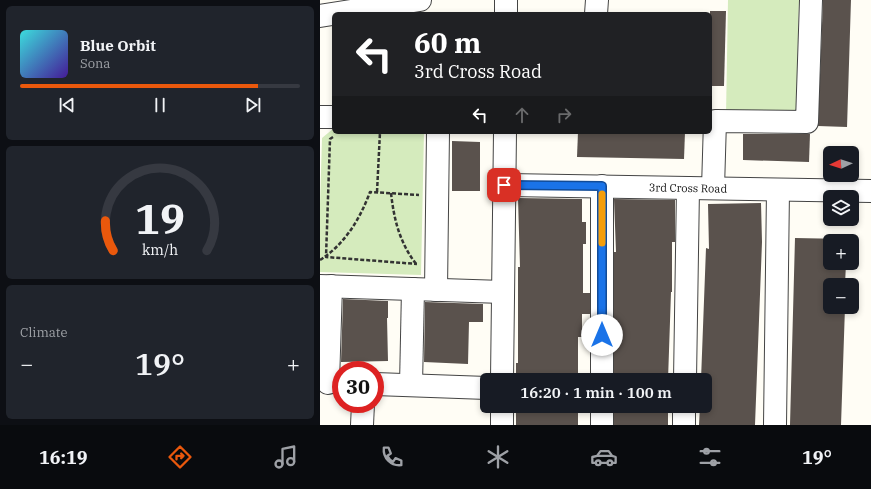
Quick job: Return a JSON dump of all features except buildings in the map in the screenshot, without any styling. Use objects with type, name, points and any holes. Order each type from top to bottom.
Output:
[{"type":"street","points":[[345,12],[420,0]]},
{"type":"street","points":[[425,0],[425,12]]},
{"type":"street","points":[[506,0],[506,12]]},
{"type":"street","points":[[596,12],[597,0]]},
{"type":"street","points":[[713,188],[712,121],[807,122],[811,0]]},
{"type":"street","points":[[320,117],[332,125]]},
{"type":"street","points":[[436,288],[425,193],[438,134]]},
{"type":"street","points":[[502,373],[505,134]]},
{"type":"street","name":"3rd Cross Road","points":[[504,185],[871,191]]},
{"type":"street","points":[[602,186],[602,373]]},
{"type":"street","points":[[684,373],[688,188]]},
{"type":"street","points":[[775,425],[778,190]]},
{"type":"street","points":[[330,383],[326,286],[413,289],[436,288],[503,292]]},
{"type":"street","points":[[411,385],[413,289]]},
{"type":"street","points":[[384,384],[480,388]]},
{"type":"street","points":[[362,413],[362,425]]},
{"type":"street","points":[[502,413],[502,425]]},
{"type":"street","points":[[602,413],[602,425]]},
{"type":"street","points":[[684,413],[684,425]]},
{"type":"path","points":[[326,257],[330,139],[332,132]]},
{"type":"path","points":[[377,192],[380,134]]},
{"type":"path","points":[[320,260],[326,257],[347,236],[364,209],[370,192],[425,193]]},
{"type":"path","points":[[391,193],[393,210],[403,242],[417,265],[436,288]]},
{"type":"path","points":[[326,257],[417,265]]},
{"type":"path","points":[[417,257],[417,265]]},
{"type":"green space","points":[[728,0],[799,0],[796,116],[726,115]]},
{"type":"green space","points":[[332,130],[332,134],[424,134],[421,275],[320,272],[322,138]]},
{"type":"slow traffic","points":[[602,194],[602,243]]},
{"type":"route","points":[[504,185],[602,186],[602,335]]}]
